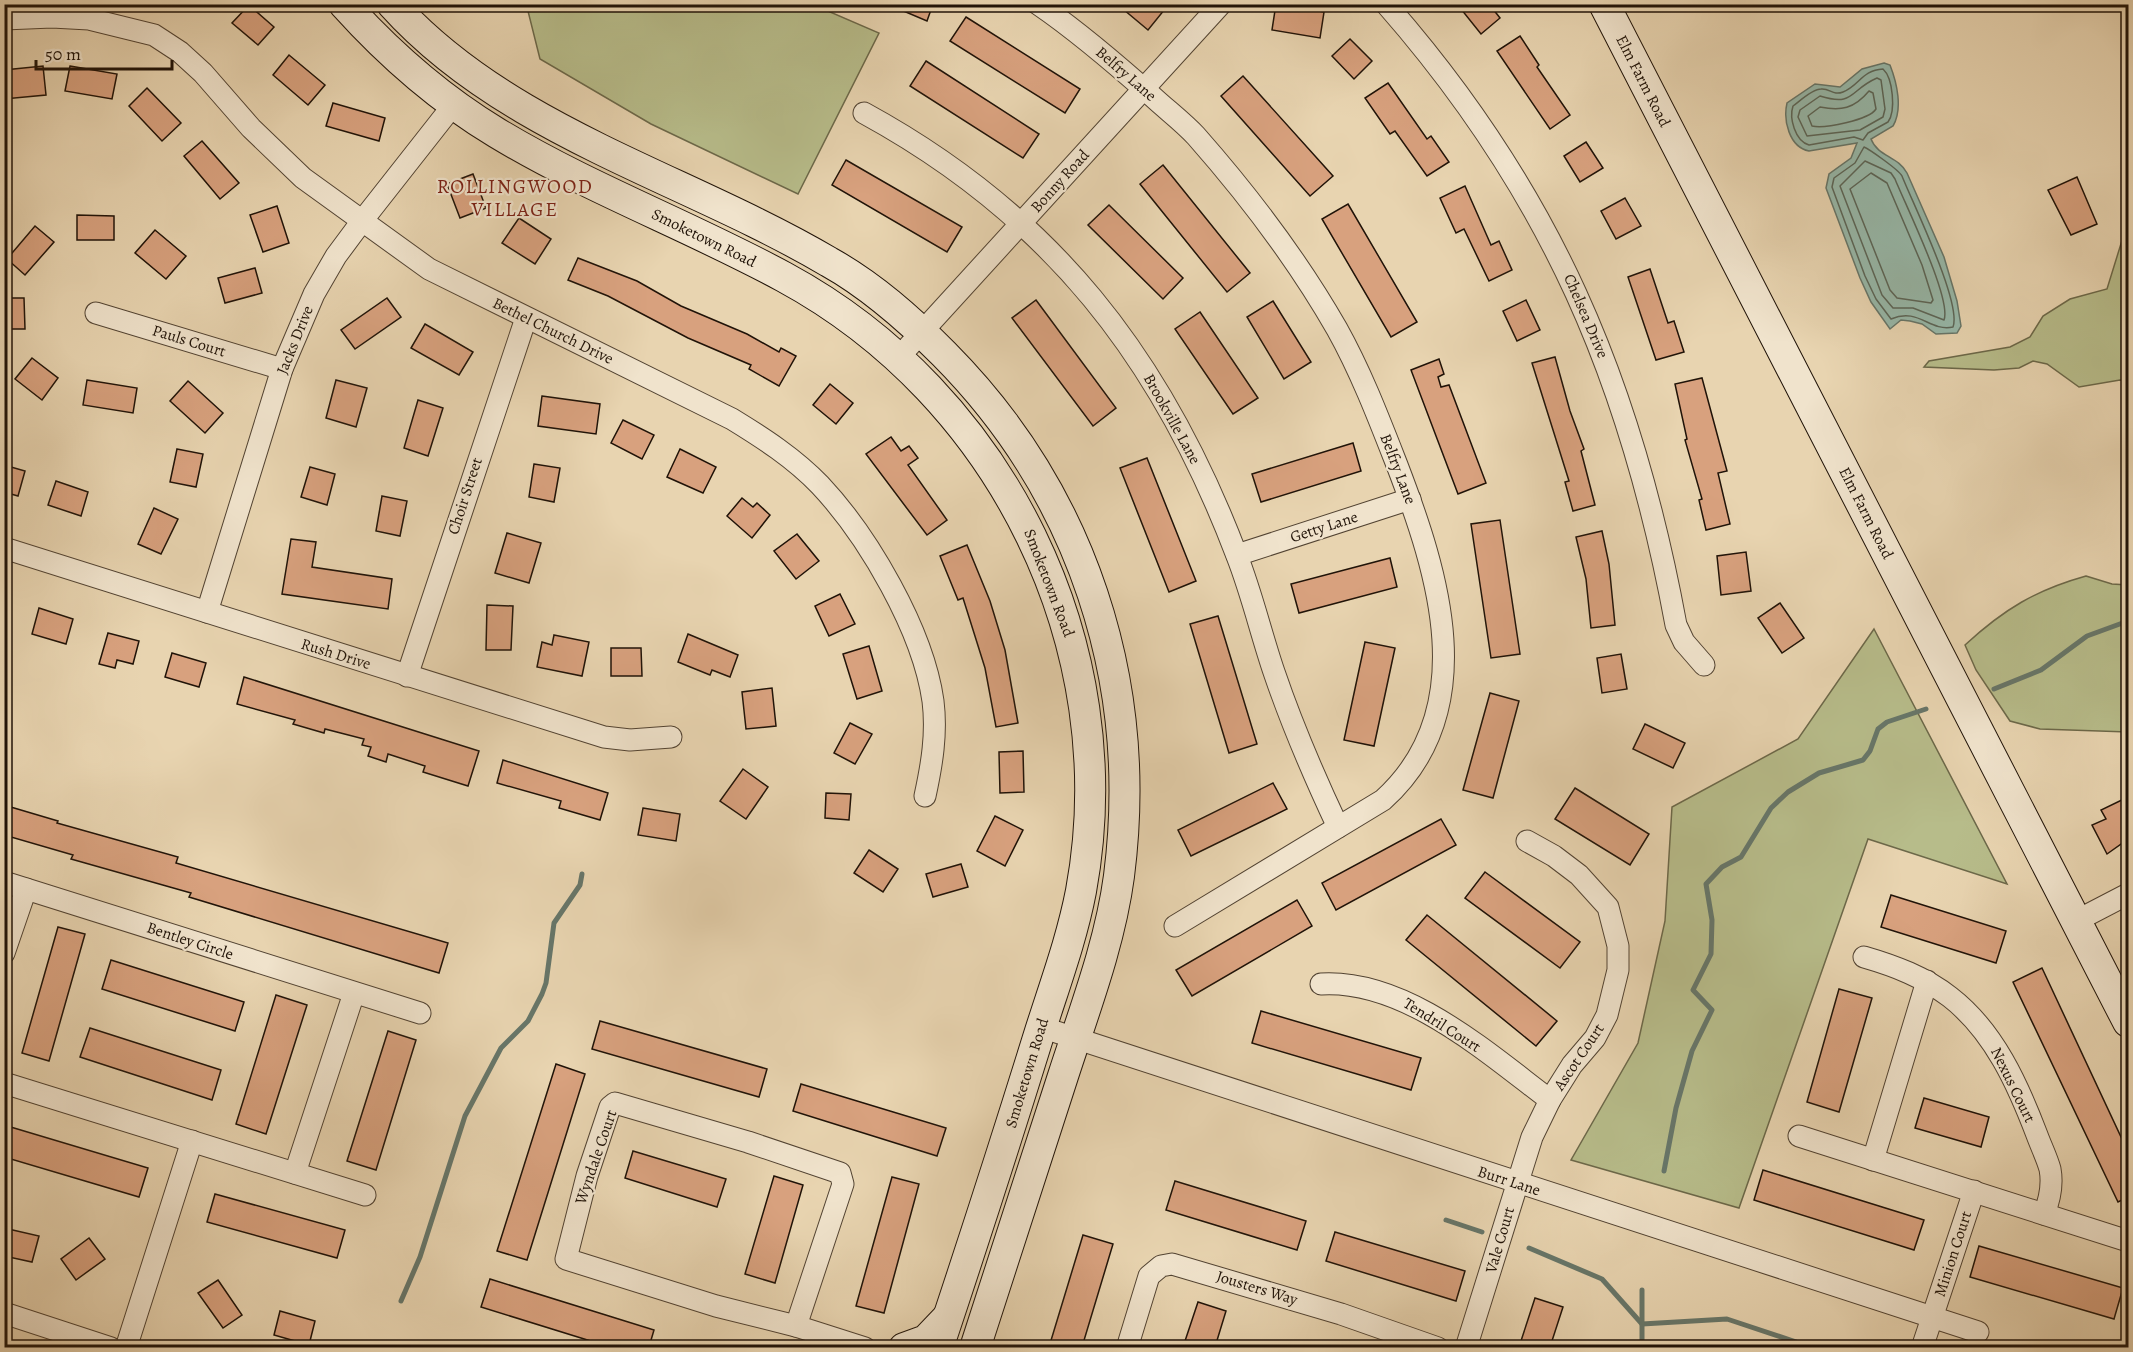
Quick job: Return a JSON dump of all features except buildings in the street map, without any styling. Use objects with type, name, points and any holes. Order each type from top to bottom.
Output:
[{"type":"main road","name":"Smoketown Road","points":[[344,4],[382,46],[454,104],[533,154],[781,275],[828,302],[898,357],[966,430],[997,473],[1024,518],[1057,594],[1075,652],[1089,744],[1086,853],[1072,928],[938,1347]]},
{"type":"main road","name":"Smoketown Road","points":[[392,4],[436,48],[485,85],[528,112],[830,262],[872,290],[922,332],[971,382],[1000,416],[1044,483],[1069,532],[1091,586],[1108,649],[1121,724],[1125,778],[1124,831],[1118,880],[1108,929],[975,1347]]},
{"type":"main road","name":"Elm Farm Road","points":[[1604,4],[2128,1022]]},
{"type":"main road","points":[[904,1347],[926,1340],[949,1316]]},
{"type":"street","name":"Belfry Lane","points":[[1038,4],[1094,45],[1194,134],[1261,216],[1313,291],[1351,357],[1410,499],[1434,572],[1442,610],[1445,642],[1442,682],[1436,714],[1425,745],[1398,786],[1383,800],[1175,926]]},
{"type":"street","name":"Bonny Road","points":[[898,357],[1221,4]]},
{"type":"street","name":"Chelsea Drive","points":[[1386,4],[1468,105],[1506,161],[1565,267],[1604,357],[1629,426],[1649,496],[1676,625],[1684,642],[1704,665]]},
{"type":"street","name":"Bethel Church Drive","points":[[4,19],[52,16],[89,19],[154,35],[180,52],[203,73],[251,128],[303,178],[429,268],[732,419],[766,440],[820,485],[875,561],[896,597],[925,664],[933,701],[935,733],[933,759],[925,796]]},
{"type":"street","name":"Jacks Drive","points":[[207,612],[282,369],[314,294],[362,221],[454,104]]},
{"type":"street","name":"Brookville Lane","points":[[864,113],[946,161],[1022,223],[1090,294],[1156,386],[1184,436],[1237,555],[1274,673],[1306,760],[1338,827]]},
{"type":"street","name":"Pauls Court","points":[[96,313],[282,369]]},
{"type":"street","name":"Choir Street","points":[[407,676],[526,318]]},
{"type":"street","name":"Getty Lane","points":[[1237,555],[1410,499]]},
{"type":"street","name":"Rush Drive","points":[[4,548],[604,737],[630,740],[671,737]]},
{"type":"street","name":"Ascot Court","points":[[1527,841],[1571,869],[1601,898],[1608,908],[1618,946],[1618,970],[1607,1015],[1595,1038],[1572,1065],[1550,1100]]},
{"type":"street","name":"Bentley Circle","points":[[4,882],[420,1013]]},
{"type":"street","points":[[4,953],[26,889]]},
{"type":"street","points":[[2076,921],[2128,894]]},
{"type":"street","name":"Nexus Court","points":[[1864,957],[1893,965],[1927,981],[1969,1013],[1998,1052],[2031,1118],[2050,1168],[2051,1185],[2044,1214]]},
{"type":"street","points":[[1873,1160],[1927,981]]},
{"type":"street","name":"Tendril Court","points":[[1321,984],[1352,985],[1378,990],[1402,999],[1500,1062],[1550,1100]]},
{"type":"street","points":[[295,1173],[354,993]]},
{"type":"street","name":"Burr Lane","points":[[1041,1027],[1978,1332]]},
{"type":"street","points":[[4,1083],[365,1195]]},
{"type":"street","name":"Vale Court","points":[[1466,1347],[1516,1183],[1532,1137],[1550,1100]]},
{"type":"street","name":"Wyndale Court","points":[[796,1326],[843,1184],[840,1173],[748,1142],[615,1103],[610,1107],[587,1176],[566,1259],[716,1306],[796,1326],[865,1347]]},
{"type":"street","points":[[1799,1136],[2128,1241]]},
{"type":"street","points":[[126,1347],[192,1141]]},
{"type":"street","name":"Minion Court","points":[[1922,1347],[1974,1191]]},
{"type":"street","name":"Jousters Way","points":[[1127,1347],[1149,1276],[1161,1266],[1172,1264],[1341,1314],[1438,1347]]},
{"type":"street","points":[[4,1313],[111,1347]]},
{"type":"green space","points":[[515,5],[814,5],[879,33],[798,194],[651,124],[540,59],[528,11]]},
{"type":"green space","points":[[2128,221],[2128,381],[2120,380],[2079,387],[2047,364],[2033,361],[2019,368],[1994,370],[1924,367],[1929,361],[2010,347],[2030,337],[2043,316],[2070,299],[2107,289]]},
{"type":"green space","points":[[2086,576],[2112,584],[2128,585],[2128,732],[2040,729],[2010,721],[1976,670],[1965,645],[1993,621],[2021,602],[2051,588]]},
{"type":"green space","points":[[1874,629],[2007,884],[1868,839],[1739,1208],[1571,1160],[1638,1043],[1665,921],[1672,807],[1798,739]]},
{"type":"water","points":[[1884,63],[1890,65],[1895,80],[1898,112],[1893,126],[1871,139],[1878,150],[1899,163],[1907,173],[1944,257],[1957,301],[1961,326],[1957,333],[1936,334],[1922,324],[1901,320],[1890,329],[1871,302],[1860,278],[1826,188],[1829,174],[1851,158],[1857,143],[1809,151],[1792,139],[1787,125],[1787,103],[1815,84],[1840,87],[1862,69]]},
{"type":"waterway","points":[[1994,689],[2041,670],[2087,636],[2128,621]]},
{"type":"waterway","points":[[1664,1171],[1676,1108],[1692,1051],[1712,1010],[1693,990],[1711,954],[1712,920],[1706,884],[1722,867],[1741,857],[1771,808],[1788,792],[1819,773],[1863,760],[1870,751],[1878,729],[1887,722],[1926,709]]},
{"type":"waterway","points":[[401,1301],[420,1257],[465,1116],[501,1048],[528,1021],[542,994],[546,983],[554,923],[580,885],[582,874]]},
{"type":"waterway","points":[[1446,1220],[1482,1232]]},
{"type":"waterway","points":[[1529,1248],[1602,1279],[1642,1324],[1727,1319],[1814,1348]]},
{"type":"waterway","points":[[1642,1290],[1642,1348]]},
{"type":"district","name":"ROLLINGWOOD VILLAGE","points":[[515,198]]}]
